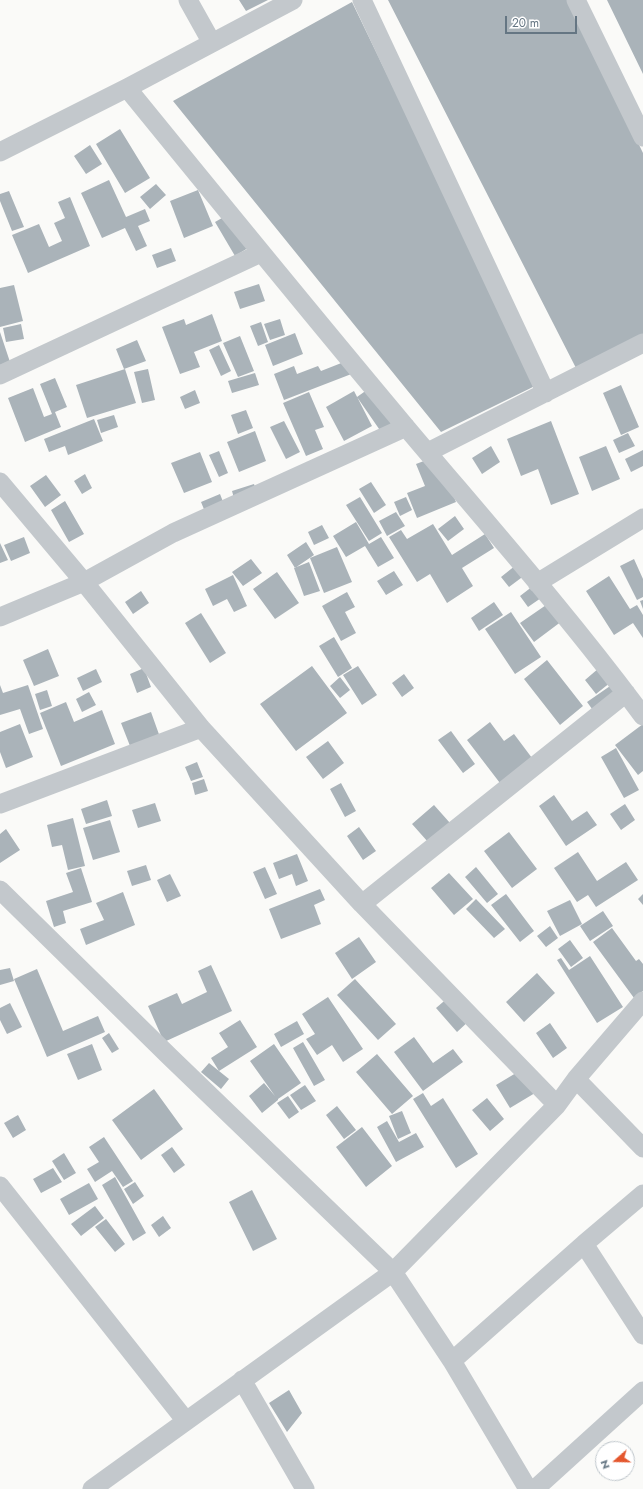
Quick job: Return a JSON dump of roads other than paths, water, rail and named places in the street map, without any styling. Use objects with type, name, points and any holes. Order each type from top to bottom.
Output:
[{"type":"street","points":[[188,0],[212,43]]},
{"type":"street","points":[[0,152],[127,88],[292,0]]},
{"type":"street","points":[[362,0],[546,393]]},
{"type":"street","points":[[576,0],[643,137]]},
{"type":"street","points":[[127,88],[261,254],[537,583],[643,716]]},
{"type":"street","points":[[0,376],[261,254]]},
{"type":"street","points":[[428,452],[643,343]]},
{"type":"street","points":[[0,617],[84,582],[173,533],[406,427]]},
{"type":"street","points":[[0,482],[84,582],[202,728],[362,904],[557,1105]]},
{"type":"street","points":[[537,583],[643,518]]},
{"type":"street","points":[[362,904],[626,693]]},
{"type":"street","points":[[0,804],[202,728]]},
{"type":"street","points":[[0,890],[174,1062],[393,1272],[452,1361],[528,1489]]},
{"type":"street","points":[[92,1489],[393,1272],[557,1105],[576,1079],[643,1001]]},
{"type":"street","points":[[576,1079],[643,1148]]},
{"type":"street","points":[[0,1186],[186,1420]]},
{"type":"street","points":[[452,1361],[643,1194]]},
{"type":"street","points":[[584,1244],[643,1335]]},
{"type":"street","points":[[242,1380],[305,1489]]},
{"type":"street","points":[[535,1489],[643,1391]]}]
